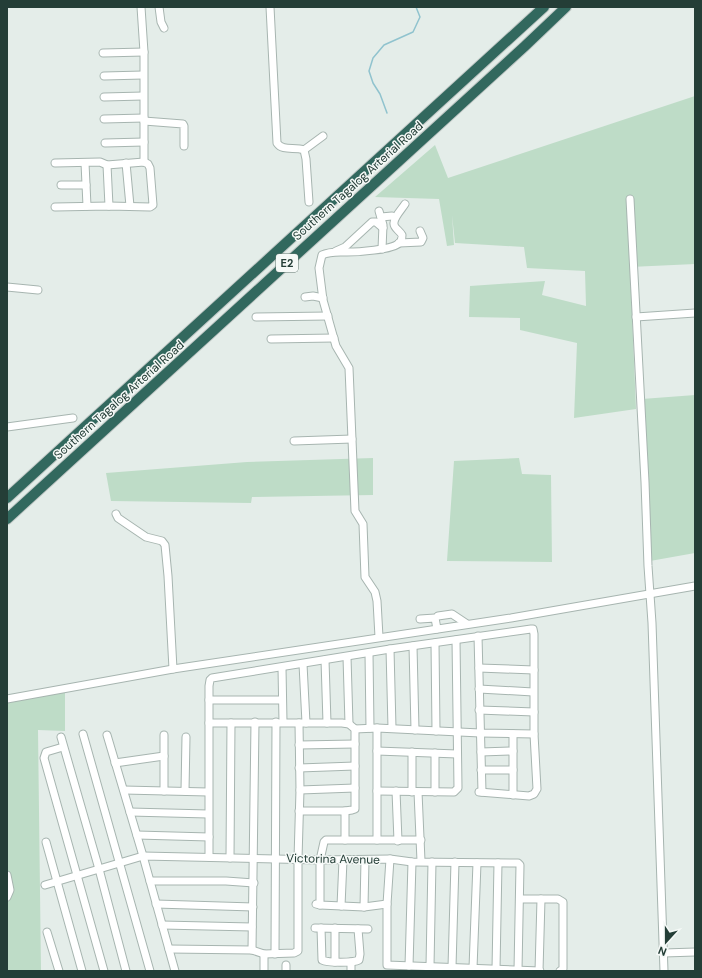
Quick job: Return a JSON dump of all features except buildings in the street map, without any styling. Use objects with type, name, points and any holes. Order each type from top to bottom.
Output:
[{"type":"highway","name":"Southern Tagalog Arterial Road","points":[[7,498],[544,7]]},
{"type":"highway","name":"Southern Tagalog Arterial Road","points":[[7,519],[520,51],[566,7]]},
{"type":"street","points":[[159,7],[161,22],[164,28]]},
{"type":"street","points":[[270,7],[277,143],[283,148],[296,148],[304,150]]},
{"type":"street","points":[[140,10],[143,75],[144,162]]},
{"type":"street","points":[[102,53],[142,54]]},
{"type":"street","points":[[104,76],[143,75]]},
{"type":"street","points":[[104,97],[143,96]]},
{"type":"street","points":[[104,119],[144,120],[183,124],[184,146]]},
{"type":"street","points":[[304,150],[323,136]]},
{"type":"street","points":[[105,143],[144,142]]},
{"type":"street","points":[[304,150],[309,202]]},
{"type":"street","points":[[54,207],[150,207],[153,205],[150,168],[148,164],[144,162],[55,164]]},
{"type":"street","points":[[85,163],[87,206]]},
{"type":"street","points":[[126,163],[130,206]]},
{"type":"street","points":[[107,164],[109,206]]},
{"type":"street","points":[[61,185],[86,185]]},
{"type":"street","points":[[630,199],[648,561],[651,593],[664,971]]},
{"type":"street","points":[[400,243],[402,240],[402,235],[394,224],[395,219],[405,204]]},
{"type":"street","points":[[382,249],[380,214],[392,216]]},
{"type":"street","points":[[335,252],[345,247],[372,222],[376,222],[382,228]]},
{"type":"street","points":[[379,637],[375,592],[365,577],[363,524],[355,511],[349,368],[336,346],[323,298],[319,268],[322,255],[328,252],[382,249],[400,243],[420,242],[423,238],[420,231]]},
{"type":"street","points":[[7,287],[38,290]]},
{"type":"street","points":[[305,297],[313,296],[323,298]]},
{"type":"street","points":[[636,317],[695,313]]},
{"type":"street","points":[[256,318],[328,316]]},
{"type":"street","points":[[271,339],[334,338]]},
{"type":"street","points":[[7,427],[34,422],[73,418]]},
{"type":"street","points":[[294,441],[352,439]]},
{"type":"street","points":[[116,514],[118,518],[146,537],[162,542],[165,545],[173,669]]},
{"type":"street","points":[[7,699],[173,669],[511,618],[695,586]]},
{"type":"street","points":[[438,616],[452,614],[467,624]]},
{"type":"street","points":[[420,619],[435,618],[437,629]]},
{"type":"street","points":[[209,857],[208,700],[209,682],[212,678],[282,668],[390,649],[456,640],[478,636],[528,629],[533,630],[534,734],[537,789],[534,794],[529,796],[480,792],[481,752],[478,636]]},
{"type":"street","points":[[377,790],[454,792],[458,788],[456,640]]},
{"type":"street","points":[[435,643],[436,731]]},
{"type":"street","points":[[413,646],[415,730]]},
{"type":"street","points":[[390,649],[392,728]]},
{"type":"street","points":[[369,653],[373,728],[376,751],[377,840]]},
{"type":"street","points":[[347,657],[349,724]]},
{"type":"street","points":[[325,660],[327,723]]},
{"type":"street","points":[[169,950],[252,950],[264,954],[294,953],[298,951],[300,790],[299,744],[303,723],[303,664]]},
{"type":"street","points":[[275,954],[275,858],[282,668]]},
{"type":"street","points":[[479,668],[534,670]]},
{"type":"street","points":[[479,689],[533,692]]},
{"type":"street","points":[[208,700],[282,700]]},
{"type":"street","points":[[479,710],[534,712]]},
{"type":"street","points":[[252,950],[255,722]]},
{"type":"street","points":[[209,723],[327,723],[349,724],[355,729],[392,728],[480,734],[534,734]]},
{"type":"street","points":[[230,858],[231,723]]},
{"type":"street","points":[[299,811],[345,811],[355,808],[355,729]]},
{"type":"street","points":[[83,734],[150,971]]},
{"type":"street","points":[[513,734],[513,794]]},
{"type":"street","points":[[107,735],[144,856],[175,971]]},
{"type":"street","points":[[164,735],[164,791]]},
{"type":"street","points":[[61,737],[99,869],[126,971]]},
{"type":"street","points":[[185,791],[186,737]]},
{"type":"street","points":[[299,744],[355,744]]},
{"type":"street","points":[[63,747],[46,752],[44,758],[104,971]]},
{"type":"street","points":[[376,751],[457,754]]},
{"type":"street","points":[[481,752],[513,751]]},
{"type":"street","points":[[412,752],[421,840],[421,861]]},
{"type":"street","points":[[435,753],[435,792]]},
{"type":"street","points":[[115,763],[164,756]]},
{"type":"street","points":[[299,768],[355,766]]},
{"type":"street","points":[[481,770],[513,770]]},
{"type":"street","points":[[300,790],[355,788]]},
{"type":"street","points":[[124,790],[208,792]]},
{"type":"street","points":[[396,791],[398,840]]},
{"type":"street","points":[[345,811],[345,840]]},
{"type":"street","points":[[130,812],[208,814]]},
{"type":"street","points":[[137,835],[209,837]]},
{"type":"street","points":[[388,904],[364,907],[318,904],[320,860],[324,842],[326,840],[421,840]]},
{"type":"street","points":[[46,842],[82,971]]},
{"type":"street","name":"Victorina Avenue","points":[[45,885],[144,856],[320,860],[390,859],[387,968],[430,966],[460,969],[474,968],[538,971]]},
{"type":"street","points":[[390,859],[412,862],[518,863],[520,865],[520,898],[515,971]]},
{"type":"street","points":[[342,860],[342,906]]},
{"type":"street","points":[[364,907],[365,860]]},
{"type":"street","points":[[409,966],[412,862]]},
{"type":"street","points":[[430,966],[432,862]]},
{"type":"street","points":[[452,967],[455,862]]},
{"type":"street","points":[[474,968],[477,863]]},
{"type":"street","points":[[496,969],[498,863]]},
{"type":"street","points":[[7,875],[10,890],[7,897]]},
{"type":"street","points":[[150,881],[254,883]]},
{"type":"street","points":[[520,898],[558,899],[563,902],[563,969],[560,971]]},
{"type":"street","points":[[538,971],[541,899]]},
{"type":"street","points":[[156,904],[252,907]]},
{"type":"street","points":[[162,925],[252,927]]},
{"type":"street","points":[[358,929],[360,958],[357,962],[326,962],[322,960],[318,928],[368,929]]},
{"type":"street","points":[[335,928],[335,962]]},
{"type":"street","points":[[47,932],[59,971]]},
{"type":"street","points":[[664,953],[695,952]]},
{"type":"street","points":[[264,954],[264,971]]},
{"type":"street","points":[[351,962],[351,971]]},
{"type":"green space","points":[[695,96],[695,264],[630,267],[636,409],[574,418],[577,343],[520,330],[520,318],[469,317],[470,286],[545,281],[542,295],[586,306],[585,271],[527,268],[524,247],[455,243],[452,215],[454,245],[447,246],[439,199],[375,197],[435,145],[448,178]]},
{"type":"green space","points":[[695,395],[695,553],[650,561],[642,399]]},
{"type":"green space","points":[[373,458],[373,495],[252,497],[251,503],[111,501],[106,473],[247,462]]},
{"type":"green space","points":[[519,458],[522,474],[551,475],[552,562],[447,561],[454,461]]},
{"type":"green space","points":[[65,691],[65,731],[38,730],[41,971],[7,971],[7,701]]},
{"type":"waterway","points":[[387,113],[369,71],[373,58],[384,45],[413,32],[420,17],[416,7]]}]
